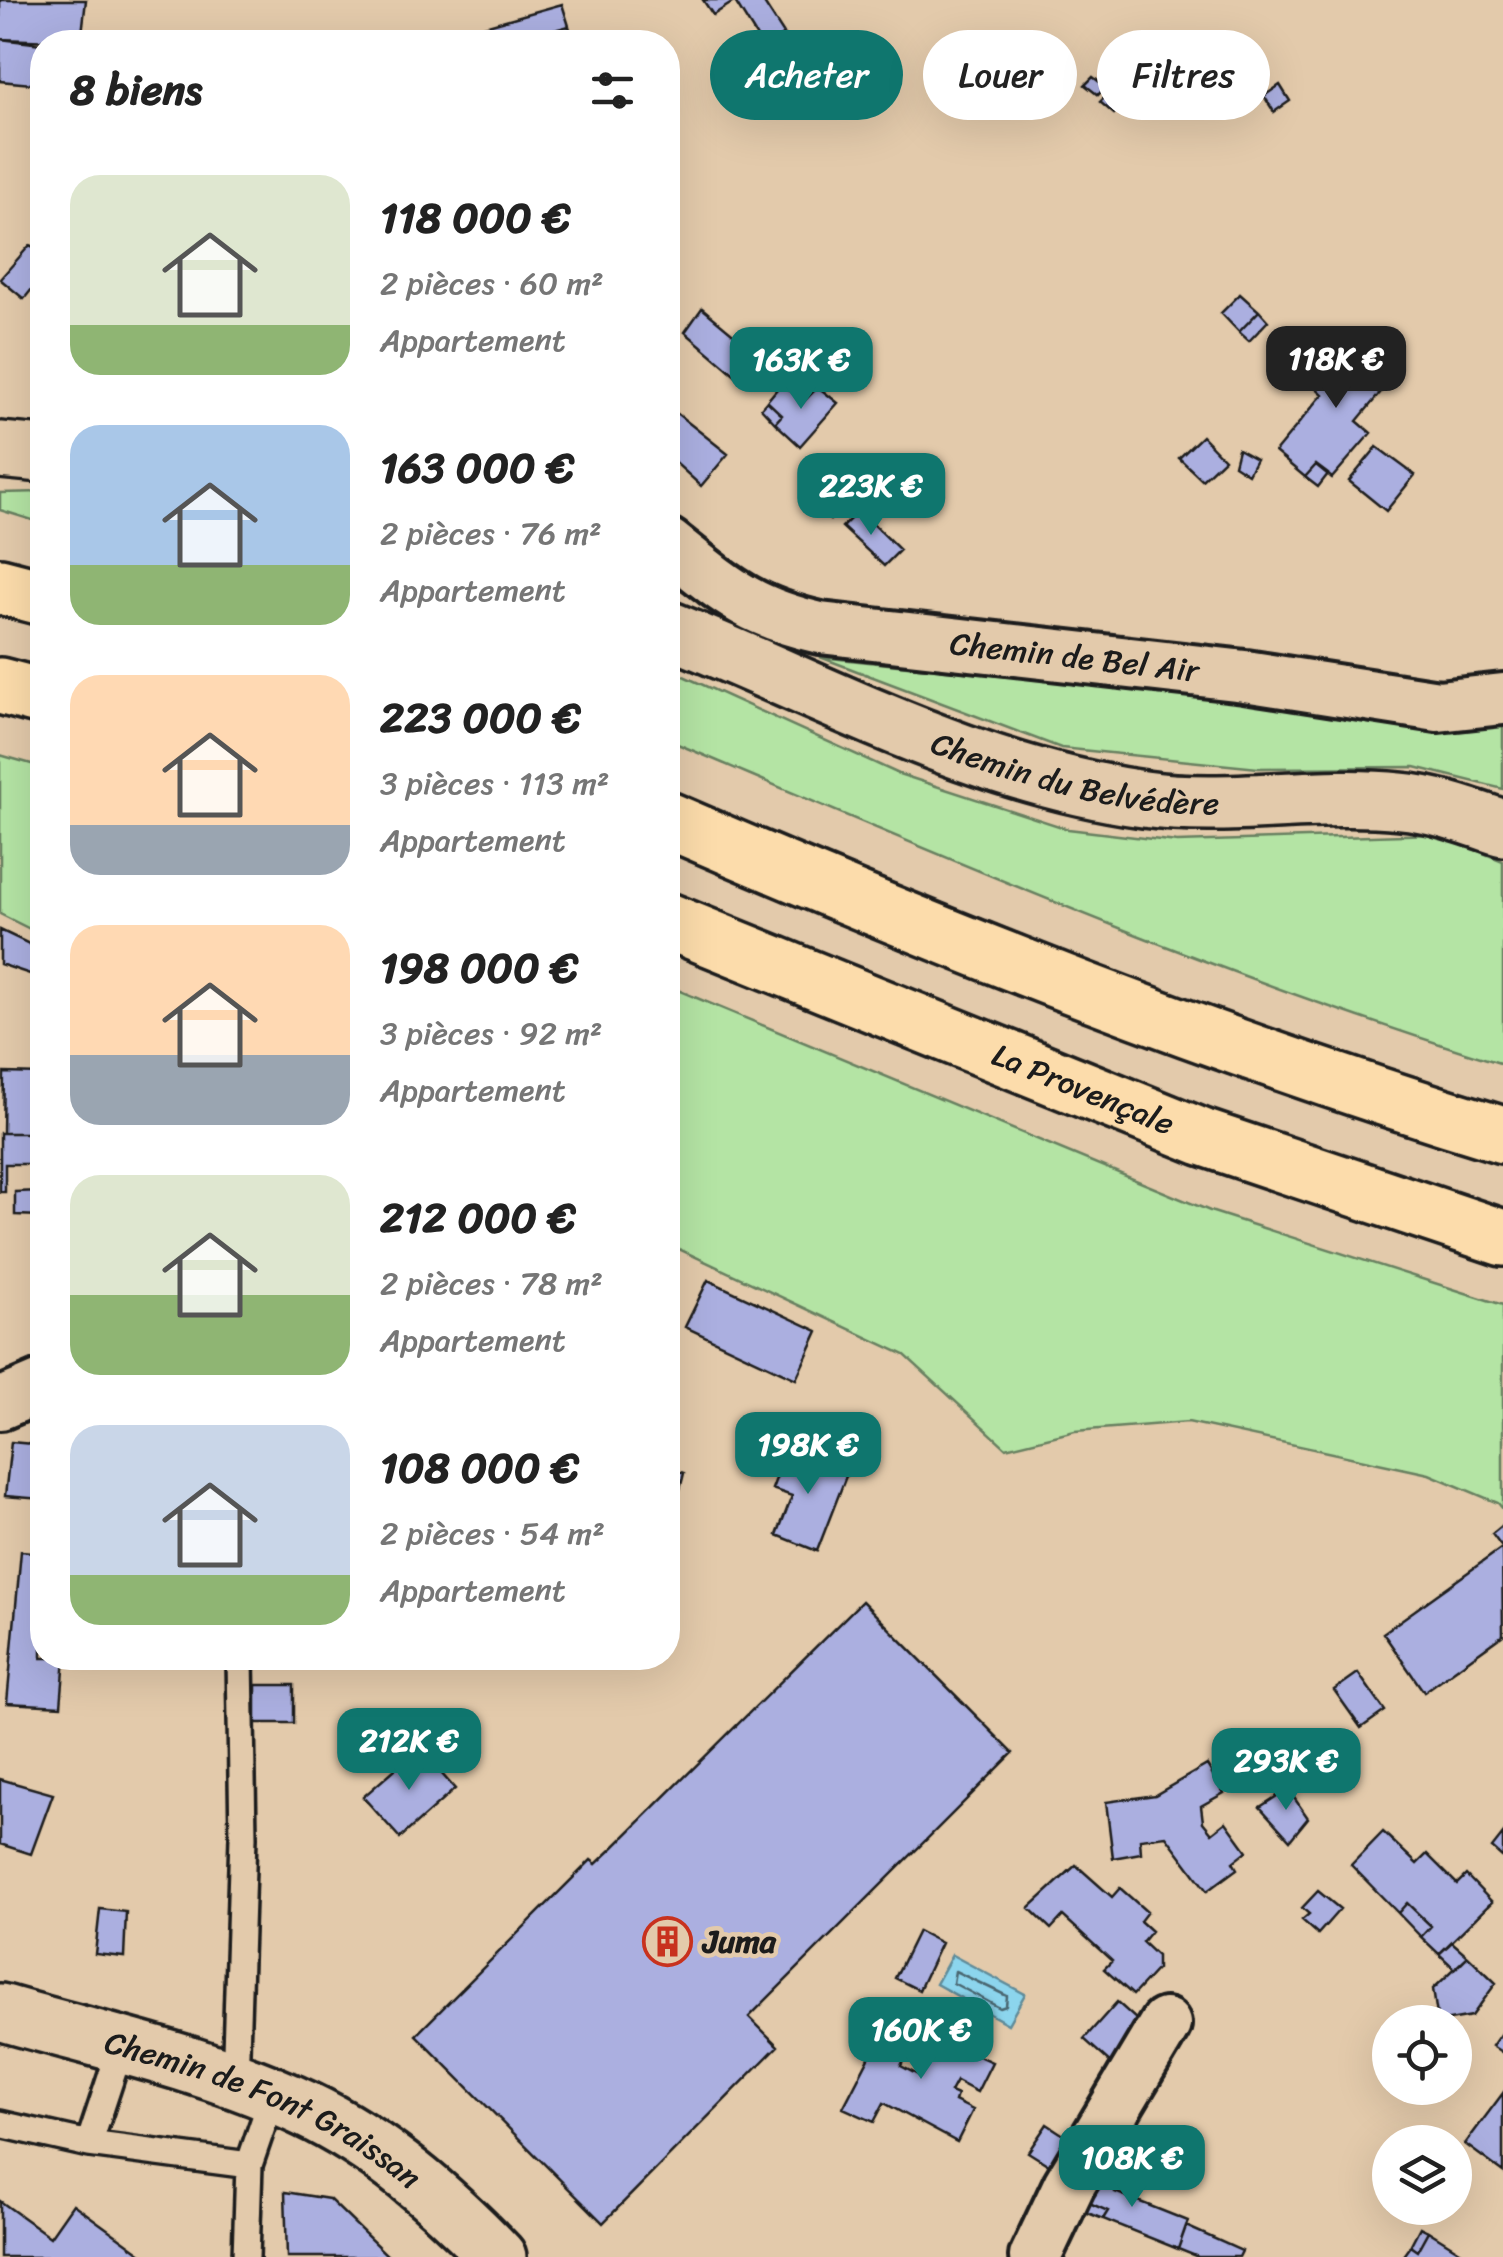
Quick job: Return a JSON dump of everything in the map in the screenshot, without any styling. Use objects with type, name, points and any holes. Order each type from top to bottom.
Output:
[{"type":"highway","points":[[0,586],[30,594]]},
{"type":"highway","points":[[0,686],[30,694]]},
{"type":"highway","points":[[680,825],[850,898],[1236,1048],[1503,1136]]},
{"type":"highway","name":"La Provençale","points":[[680,926],[1202,1137],[1503,1238]]},
{"type":"street","points":[[0,450],[30,453]]},
{"type":"street","name":"Chemin de Bel Air","points":[[680,553],[746,604],[771,616],[820,628],[1245,676],[1438,706],[1503,699]]},
{"type":"street","name":"Chemin du Belvédère","points":[[680,634],[978,759],[1085,789],[1147,800],[1403,801],[1448,810],[1503,828]]},
{"type":"street","points":[[0,1404],[30,1391]]},
{"type":"street","name":"Chemin de Font Graissan","points":[[0,2012],[254,2089],[322,2118],[390,2159],[456,2214],[498,2257]]},
{"type":"street","points":[[1034,2257],[1069,2185],[1164,2024]]},
{"type":"lane","points":[[240,1670],[254,2089],[246,2257]]},
{"type":"lane","points":[[89,2144],[121,2047]]},
{"type":"lane","points":[[0,2124],[89,2144],[249,2165]]},
{"type":"green space","points":[[30,492],[30,519],[0,510],[0,493]]},
{"type":"green space","points":[[820,657],[1249,701],[1455,729],[1503,725],[1503,789],[1415,767],[1258,768],[1061,748]]},
{"type":"green space","points":[[680,674],[899,774],[1068,829],[1177,842],[1436,834],[1503,861],[1503,1064],[1291,993],[977,871],[680,745]]},
{"type":"green space","points":[[0,755],[30,764],[30,929],[0,914]]},
{"type":"green space","points":[[680,991],[1210,1211],[1503,1305],[1503,1509],[1498,1503],[1429,1474],[1188,1422],[1075,1431],[1006,1448],[905,1355],[680,1250]]},
{"type":"water","points":[[952,1955],[1025,1994],[1008,2024],[936,1984]]},
{"type":"building","points":[[0,0],[86,0],[82,30],[30,30],[30,40],[0,39]]},
{"type":"building","points":[[703,0],[734,0],[735,1],[713,15]]},
{"type":"building","points":[[734,0],[762,0],[781,30],[753,30]]},
{"type":"building","points":[[562,4],[569,26],[554,30],[470,30]]},
{"type":"building","points":[[0,39],[30,43],[30,84],[0,81]]},
{"type":"building","points":[[1093,77],[1097,80],[1097,94],[1085,85]]},
{"type":"building","points":[[1280,85],[1290,101],[1274,112],[1270,92]]},
{"type":"building","points":[[30,245],[30,292],[24,299],[0,279]]},
{"type":"building","points":[[1240,294],[1259,311],[1239,332],[1221,313]]},
{"type":"building","points":[[702,308],[767,362],[746,384],[685,332]]},
{"type":"building","points":[[1259,311],[1268,321],[1249,341],[1239,332]]},
{"type":"building","points":[[1348,337],[1395,375],[1357,421],[1371,433],[1332,478],[1316,465],[1305,477],[1275,452],[1323,394],[1309,381]]},
{"type":"building","points":[[782,383],[803,402],[818,387],[838,403],[800,446],[775,423],[782,415],[767,401]]},
{"type":"building","points":[[767,401],[782,415],[775,423],[761,408]]},
{"type":"building","points":[[680,416],[728,454],[701,486],[680,467]]},
{"type":"building","points":[[1202,436],[1224,459],[1202,480],[1179,458]]},
{"type":"building","points":[[1377,447],[1415,475],[1386,511],[1349,481]]},
{"type":"building","points":[[1238,449],[1256,459],[1248,474],[1234,465]]},
{"type":"building","points":[[1316,465],[1328,474],[1318,487],[1305,477]]},
{"type":"building","points":[[830,473],[854,496],[830,520],[806,498]]},
{"type":"building","points":[[859,510],[900,550],[884,566],[842,527]]},
{"type":"building","points":[[0,930],[30,944],[30,974],[0,964]]},
{"type":"building","points":[[4,1073],[30,1074],[30,1133],[3,1133]]},
{"type":"building","points":[[0,1133],[30,1133],[30,1164],[5,1164],[5,1192],[0,1192]]},
{"type":"building","points":[[30,1191],[30,1216],[15,1215],[15,1192]]},
{"type":"building","points":[[708,1280],[818,1331],[796,1379],[685,1327]]},
{"type":"building","points":[[11,1442],[30,1444],[30,1498],[5,1496]]},
{"type":"building","points":[[787,1449],[848,1471],[817,1551],[777,1535],[792,1496],[772,1489]]},
{"type":"building","points":[[1503,1525],[1503,1549],[1492,1534]]},
{"type":"building","points":[[1502,1548],[1503,1635],[1424,1692],[1383,1633]]},
{"type":"building","points":[[21,1551],[30,1552],[30,1670],[64,1670],[61,1706],[7,1703]]},
{"type":"building","name":"Juma","points":[[862,1601],[1013,1753],[749,2017],[778,2046],[603,2223],[416,2035],[591,1860],[596,1864],[613,1848]]},
{"type":"building","points":[[1358,1673],[1385,1711],[1361,1728],[1334,1690]]},
{"type":"building","points":[[256,1685],[294,1685],[294,1723],[256,1723]]},
{"type":"building","points":[[419,1748],[455,1789],[400,1838],[363,1797]]},
{"type":"building","points":[[1207,1765],[1224,1793],[1201,1806],[1203,1822],[1212,1833],[1226,1822],[1247,1851],[1233,1862],[1237,1869],[1207,1891],[1166,1836],[1140,1839],[1141,1853],[1113,1858],[1106,1802],[1155,1795]]},
{"type":"building","points":[[0,1779],[53,1794],[31,1854],[0,1844]]},
{"type":"building","points":[[1288,1789],[1308,1818],[1290,1840],[1260,1807]]},
{"type":"building","points":[[1383,1832],[1417,1864],[1427,1854],[1457,1884],[1466,1875],[1492,1902],[1439,1954],[1421,1937],[1431,1926],[1407,1903],[1398,1913],[1351,1865]]},
{"type":"building","points":[[1503,1834],[1503,1856],[1502,1857],[1492,1848]]},
{"type":"building","points":[[1076,1865],[1112,1897],[1120,1888],[1147,1912],[1140,1921],[1151,1931],[1142,1942],[1157,1956],[1157,1969],[1133,1995],[1104,1969],[1112,1961],[1063,1916],[1051,1929],[1029,1908]]},
{"type":"building","points":[[1318,1891],[1340,1909],[1318,1934],[1302,1920],[1309,1914],[1302,1908]]},
{"type":"building","points":[[1407,1903],[1431,1926],[1421,1937],[1398,1913]]},
{"type":"building","points":[[100,1909],[126,1912],[124,1957],[95,1954]]},
{"type":"building","points":[[918,1931],[941,1943],[919,1990],[895,1978]]},
{"type":"building","points":[[1452,1942],[1468,1956],[1455,1969],[1439,1954]]},
{"type":"building","points":[[1468,1956],[1496,1983],[1472,2016],[1472,2005],[1435,2005],[1433,1989]]},
{"type":"building","points":[[1117,2002],[1146,2028],[1113,2065],[1084,2039]]},
{"type":"building","points":[[946,2024],[979,2041],[972,2053],[992,2062],[977,2092],[956,2081],[950,2092],[957,2095],[955,2101],[973,2110],[957,2142],[884,2103],[874,2122],[843,2108],[885,2027],[904,2036],[900,2044],[909,2049],[901,2066],[920,2076]]},
{"type":"building","points":[[1503,2030],[1503,2053],[1492,2046]]},
{"type":"building","points":[[1503,2093],[1503,2172],[1472,2149],[1472,2135]]},
{"type":"building","points":[[1047,2124],[1070,2139],[1052,2167],[1028,2152]]},
{"type":"building","points":[[1097,2165],[1122,2173],[1115,2192],[1188,2221],[1178,2249],[1103,2219],[1108,2211],[1080,2199]]},
{"type":"building","points":[[285,2192],[329,2199],[389,2257],[287,2257]]},
{"type":"building","points":[[1080,2199],[1108,2211],[1103,2219],[1075,2208]]},
{"type":"building","points":[[0,2201],[50,2237],[73,2204],[146,2257],[0,2257]]},
{"type":"building","points":[[1186,2226],[1242,2251],[1239,2257],[1198,2257],[1178,2249]]},
{"type":"building","points":[[1420,2227],[1428,2231],[1417,2251],[1410,2246]]},
{"type":"building","points":[[1428,2231],[1471,2257],[1402,2257],[1410,2246],[1417,2251]]},
{"type":"place","name":"Juma","points":[[668,1941]]}]
